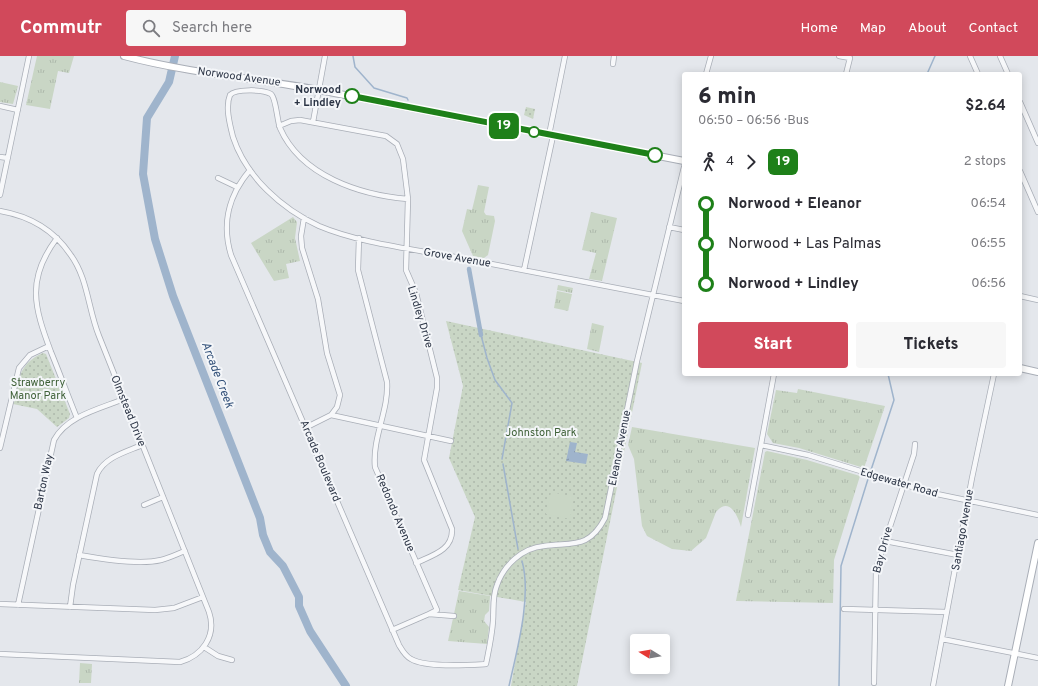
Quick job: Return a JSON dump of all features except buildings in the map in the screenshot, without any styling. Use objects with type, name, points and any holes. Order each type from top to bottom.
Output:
[{"type":"main road","name":"Norwood Avenue","points":[[125,56],[191,71],[265,80],[682,161]]},
{"type":"main road","points":[[1022,368],[1038,372]]},
{"type":"main road","points":[[1008,686],[1038,543]]},
{"type":"street","points":[[0,195],[29,56]]},
{"type":"street","points":[[313,122],[325,56]]},
{"type":"street","points":[[524,270],[565,56]]},
{"type":"street","points":[[613,64],[614,56]]},
{"type":"street","points":[[707,72],[711,56]]},
{"type":"street","points":[[839,56],[850,58],[846,72]]},
{"type":"street","points":[[970,56],[977,72]]},
{"type":"street","points":[[1000,56],[1007,72]]},
{"type":"street","points":[[250,170],[240,154],[230,124],[228,100],[231,94],[236,91],[267,92],[274,99],[279,126],[286,138],[301,158],[328,178],[359,190],[408,199]]},
{"type":"street","points":[[0,106],[18,110]]},
{"type":"street","points":[[1022,106],[1036,135],[1038,143]]},
{"type":"street","name":"Lindley Drive","points":[[279,126],[294,120],[313,122],[386,136],[392,139],[398,146],[403,159],[408,199],[406,270],[416,293],[438,378],[424,454],[425,463],[451,522],[452,532],[450,541],[444,549],[416,563]]},
{"type":"street","points":[[0,157],[8,158]]},
{"type":"street","name":"Arcade Boulevard","points":[[250,170],[237,188],[227,214],[226,230],[228,247],[392,630],[402,650],[417,661],[454,665],[486,664]]},
{"type":"street","name":"Grove Avenue","points":[[250,170],[277,199],[304,218],[331,230],[359,238],[406,248],[682,302]]},
{"type":"street","name":"Eleanor Avenue","points":[[486,664],[491,639],[496,586],[509,564],[519,555],[531,549],[543,546],[579,543],[591,538],[600,529],[605,518],[637,361],[682,175]]},
{"type":"street","points":[[1022,176],[1038,212]]},
{"type":"street","points":[[218,178],[237,188]]},
{"type":"street","name":"Olmstead Drive","points":[[0,211],[31,220],[57,238],[70,253],[80,270],[94,324],[203,596],[211,622],[210,635],[204,647]]},
{"type":"street","points":[[304,218],[301,236],[302,248],[318,299],[327,353],[340,395],[338,407],[331,415],[305,428]]},
{"type":"street","points":[[669,227],[682,230]]},
{"type":"street","points":[[57,238],[42,262],[35,287],[37,314],[77,418]]},
{"type":"street","name":"Redondo Avenue","points":[[359,238],[358,270],[388,382],[374,454],[375,467],[437,610],[428,614]]},
{"type":"street","points":[[1022,296],[1038,300]]},
{"type":"street","points":[[0,448],[19,368],[30,355],[49,346]]},
{"type":"street","points":[[748,515],[774,376]]},
{"type":"street","name":"Santiago Avenue","points":[[933,686],[994,376]]},
{"type":"street","name":"Barton Way","points":[[18,605],[52,446],[60,430],[77,418],[124,399]]},
{"type":"street","points":[[331,415],[451,441]]},
{"type":"street","name":"Bay Drive","points":[[874,683],[876,569],[915,444]]},
{"type":"street","points":[[70,607],[79,555],[98,471],[110,459],[142,445]]},
{"type":"street","name":"Edgewater Road","points":[[761,445],[808,455],[903,485],[968,502],[1038,515]]},
{"type":"street","points":[[144,504],[163,497]]},
{"type":"street","points":[[885,541],[958,555]]},
{"type":"street","points":[[79,555],[108,559],[152,561],[164,559],[185,551]]},
{"type":"street","points":[[0,604],[155,610],[174,608],[203,596]]},
{"type":"street","points":[[844,609],[947,612]]},
{"type":"street","points":[[392,630],[428,614],[454,616]]},
{"type":"street","points":[[942,639],[1038,658]]},
{"type":"street","points":[[0,654],[173,662],[192,658],[204,647],[218,656],[232,660]]},
{"type":"green space","points":[[37,56],[74,56],[69,73],[58,71],[50,109],[26,105]]},
{"type":"green space","points":[[0,82],[18,86],[13,104],[0,102]]},
{"type":"green space","points":[[526,107],[535,109],[533,119],[524,115]]},
{"type":"green space","points":[[478,185],[489,187],[484,212],[486,215],[494,216],[495,221],[488,255],[484,258],[473,256],[462,231],[467,209],[472,210]]},
{"type":"green space","points":[[591,212],[617,218],[602,281],[589,279],[596,253],[582,250]]},
{"type":"green space","points":[[293,217],[297,222],[295,238],[300,261],[286,264],[289,278],[274,281],[251,243]]},
{"type":"green space","points":[[558,285],[573,288],[572,293],[557,290]]},
{"type":"green space","points":[[557,291],[572,294],[568,311],[554,308]]},
{"type":"green space","name":"Johnston Park","points":[[446,321],[642,363],[577,686],[511,686],[526,602],[458,590],[475,517],[449,458],[463,386]]},
{"type":"green space","points":[[592,323],[604,326],[599,352],[587,349]]},
{"type":"green space","name":"Strawberry Manor Park","points":[[43,353],[46,354],[70,414],[69,418],[57,427],[37,409],[13,404],[19,380],[24,368],[35,357]]},
{"type":"green space","points":[[24,388],[34,394],[31,401],[20,396],[20,392]]},
{"type":"green space","points":[[798,389],[885,406],[864,468],[799,448],[773,443],[767,434],[776,390],[797,393]]},
{"type":"green space","points":[[632,427],[755,448],[741,527],[738,518],[732,509],[725,506],[716,512],[706,538],[691,551],[672,549],[647,536],[642,526],[634,459],[628,445]]},
{"type":"green space","points":[[767,451],[807,460],[860,476],[834,560],[833,603],[736,601],[765,452]]},
{"type":"green space","points":[[551,492],[574,497],[570,519],[546,514]]},
{"type":"green space","points":[[459,591],[490,596],[489,611],[485,615],[484,621],[489,627],[487,644],[448,641]]},
{"type":"green space","points":[[80,663],[92,664],[91,683],[79,683]]},
{"type":"water","points":[[570,442],[577,443],[575,452],[588,454],[586,464],[566,461]]},
{"type":"waterway","name":"Arcade Creek","points":[[175,56],[169,82],[147,118],[143,174],[155,239],[173,296],[260,518],[263,535],[270,552],[283,566],[299,597],[299,606],[310,631],[346,686]]},
{"type":"waterway","points":[[353,56],[355,67],[374,88],[407,98],[408,100]]},
{"type":"waterway","points":[[928,72],[935,56]]},
{"type":"waterway","points":[[469,269],[481,335]]},
{"type":"waterway","points":[[481,335],[495,380],[512,403],[502,459]]},
{"type":"waterway","points":[[871,470],[894,400],[888,376]]},
{"type":"waterway","points":[[503,464],[518,549]]},
{"type":"waterway","points":[[839,686],[841,566],[868,479]]},
{"type":"waterway","points":[[509,686],[519,640],[524,606],[525,575],[522,561]]},
{"type":"bus line","name":"19","points":[[352,96],[655,155]]},
{"type":"place","name":"Norwood + Lindley","points":[[352,96]]}]
